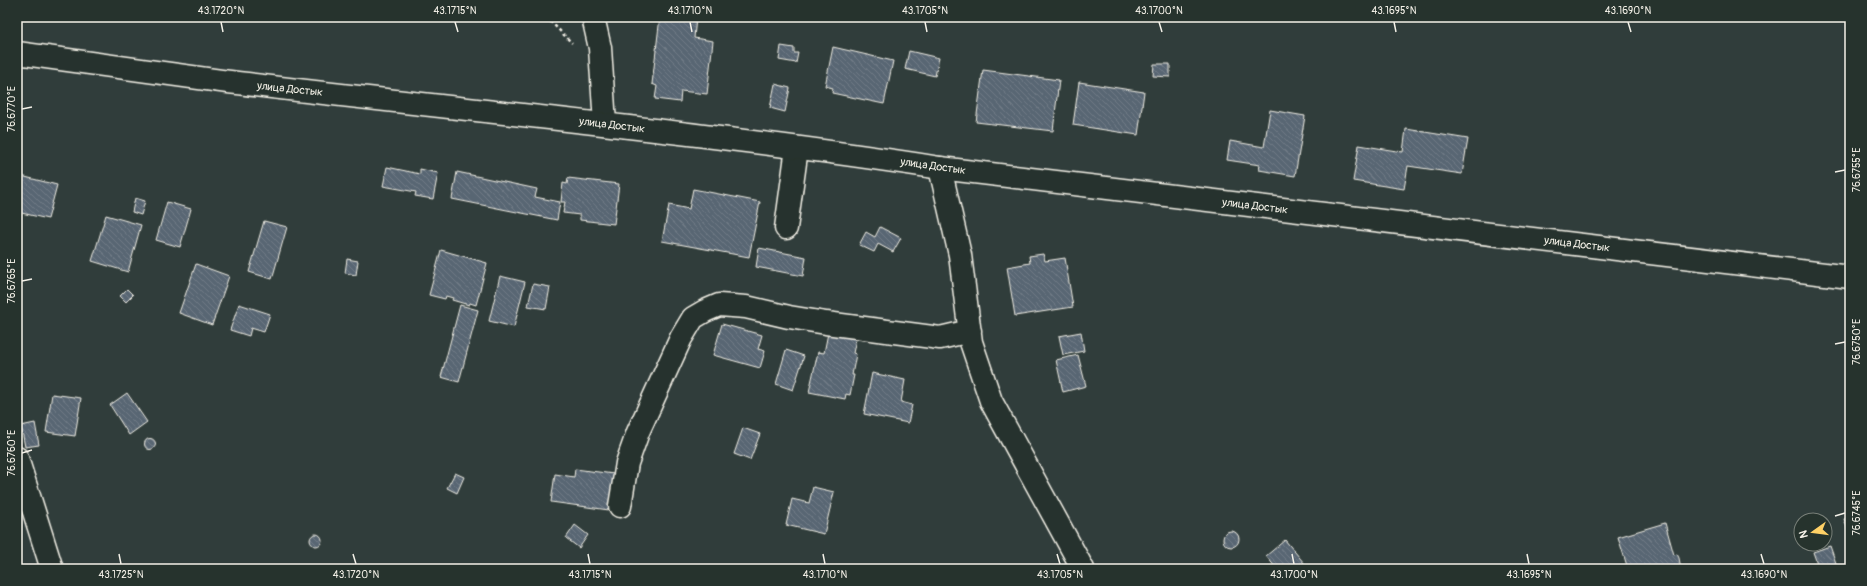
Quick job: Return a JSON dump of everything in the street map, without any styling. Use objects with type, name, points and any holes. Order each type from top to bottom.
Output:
[{"type":"main road","points":[[593,17],[600,48],[600,77],[605,124]]},
{"type":"main road","name":"улица Достык","points":[[17,53],[220,81],[605,124],[797,148],[940,168],[1850,277]]},
{"type":"main road","points":[[786,228],[797,148]]},
{"type":"main road","points":[[940,168],[960,255],[971,342],[991,401],[1083,569]]},
{"type":"main road","points":[[620,506],[627,463],[638,432],[682,338],[693,318],[705,311],[719,305],[746,307],[819,322],[940,338],[970,331]]},
{"type":"main road","points":[[19,470],[52,569]]},
{"type":"building","points":[[660,17],[696,18],[694,38],[713,41],[707,94],[681,91],[680,102],[655,99],[657,86],[652,84]]},
{"type":"building","points":[[781,46],[794,48],[794,53],[798,53],[796,63],[779,60]]},
{"type":"building","points":[[833,47],[893,61],[884,104],[832,93],[833,88],[825,86]]},
{"type":"building","points":[[909,51],[939,58],[935,76],[905,69]]},
{"type":"building","points":[[1154,64],[1170,64],[1170,77],[1153,76]]},
{"type":"building","points":[[983,70],[1059,80],[1053,131],[976,122]]},
{"type":"building","points":[[1079,82],[1144,92],[1138,135],[1073,125]]},
{"type":"building","points":[[775,84],[790,88],[785,112],[770,108]]},
{"type":"building","points":[[1270,110],[1305,116],[1295,176],[1259,170],[1260,165],[1227,160],[1230,141],[1264,147]]},
{"type":"building","points":[[1406,129],[1468,139],[1462,174],[1408,166],[1404,189],[1353,181],[1359,145],[1403,152]]},
{"type":"building","points":[[387,167],[420,174],[420,169],[438,173],[433,199],[415,196],[416,192],[383,186]]},
{"type":"building","points":[[457,172],[537,189],[535,197],[560,202],[557,220],[452,199]]},
{"type":"building","points":[[17,175],[57,185],[48,219],[17,212]]},
{"type":"building","points":[[568,178],[619,184],[614,224],[580,220],[580,215],[563,213],[565,202],[561,202],[563,183],[567,184]]},
{"type":"building","points":[[693,189],[760,202],[749,257],[662,241],[669,205],[689,209]]},
{"type":"building","points":[[135,198],[145,201],[141,215],[132,212]]},
{"type":"building","points":[[167,202],[191,209],[180,247],[156,240]]},
{"type":"building","points":[[106,215],[141,225],[128,272],[92,261]]},
{"type":"building","points":[[264,221],[287,227],[272,279],[249,272]]},
{"type":"building","points":[[880,227],[901,238],[893,252],[878,244],[874,252],[859,245],[866,232],[875,237]]},
{"type":"building","points":[[759,248],[806,257],[803,276],[756,267]]},
{"type":"building","points":[[441,250],[487,263],[476,305],[470,303],[469,305],[452,300],[453,298],[446,296],[445,299],[429,295]]},
{"type":"building","points":[[1043,254],[1045,261],[1065,258],[1073,307],[1015,316],[1007,267],[1030,263],[1029,256]]},
{"type":"building","points":[[347,259],[358,261],[356,275],[345,273]]},
{"type":"building","points":[[196,264],[229,276],[212,325],[179,313]]},
{"type":"building","points":[[500,276],[525,282],[514,327],[489,321]]},
{"type":"building","points":[[533,284],[550,287],[546,309],[528,306]]},
{"type":"building","points":[[127,289],[133,295],[126,302],[120,296]]},
{"type":"building","points":[[239,304],[270,314],[264,332],[251,328],[249,336],[230,330]]},
{"type":"building","points":[[460,305],[478,310],[459,382],[441,377]]},
{"type":"building","points":[[722,324],[762,335],[758,349],[765,351],[760,368],[713,355]]},
{"type":"building","points":[[1081,332],[1084,351],[1063,355],[1059,336]]},
{"type":"building","points":[[828,333],[856,339],[853,353],[856,354],[852,375],[854,375],[850,395],[846,394],[845,399],[809,392],[818,352],[824,353]]},
{"type":"building","points":[[786,350],[804,356],[793,390],[776,384]]},
{"type":"building","points":[[1078,355],[1086,386],[1063,392],[1056,360]]},
{"type":"building","points":[[872,373],[905,380],[901,402],[912,405],[908,423],[864,414]]},
{"type":"building","points":[[127,393],[147,422],[129,435],[110,405]]},
{"type":"building","points":[[52,394],[81,398],[75,436],[46,432]]},
{"type":"building","points":[[35,423],[39,445],[25,447],[21,426]]},
{"type":"building","points":[[743,428],[760,434],[750,460],[734,454]]},
{"type":"building","points":[[148,439],[152,439],[154,440],[154,448],[148,449],[145,446],[145,442]]},
{"type":"building","points":[[575,469],[614,474],[609,510],[551,502],[555,474],[574,477]]},
{"type":"building","points":[[455,473],[464,477],[457,493],[447,488]]},
{"type":"building","points":[[813,487],[834,492],[824,534],[786,525],[792,499],[809,503]]},
{"type":"building","points":[[1850,517],[1850,536],[1844,519]]},
{"type":"building","points":[[1665,523],[1674,555],[1677,554],[1679,558],[1681,569],[1628,569],[1618,537]]},
{"type":"building","points":[[575,525],[588,535],[579,548],[566,538]]},
{"type":"building","points":[[1228,531],[1234,531],[1239,536],[1237,545],[1234,547],[1228,547],[1223,542],[1223,536]]},
{"type":"building","points":[[314,534],[318,534],[322,540],[318,546],[314,546],[310,542],[310,538]]},
{"type":"building","points":[[1285,540],[1309,569],[1277,569],[1266,556]]},
{"type":"building","points":[[1813,552],[1832,552],[1838,569],[1819,569]]}]
